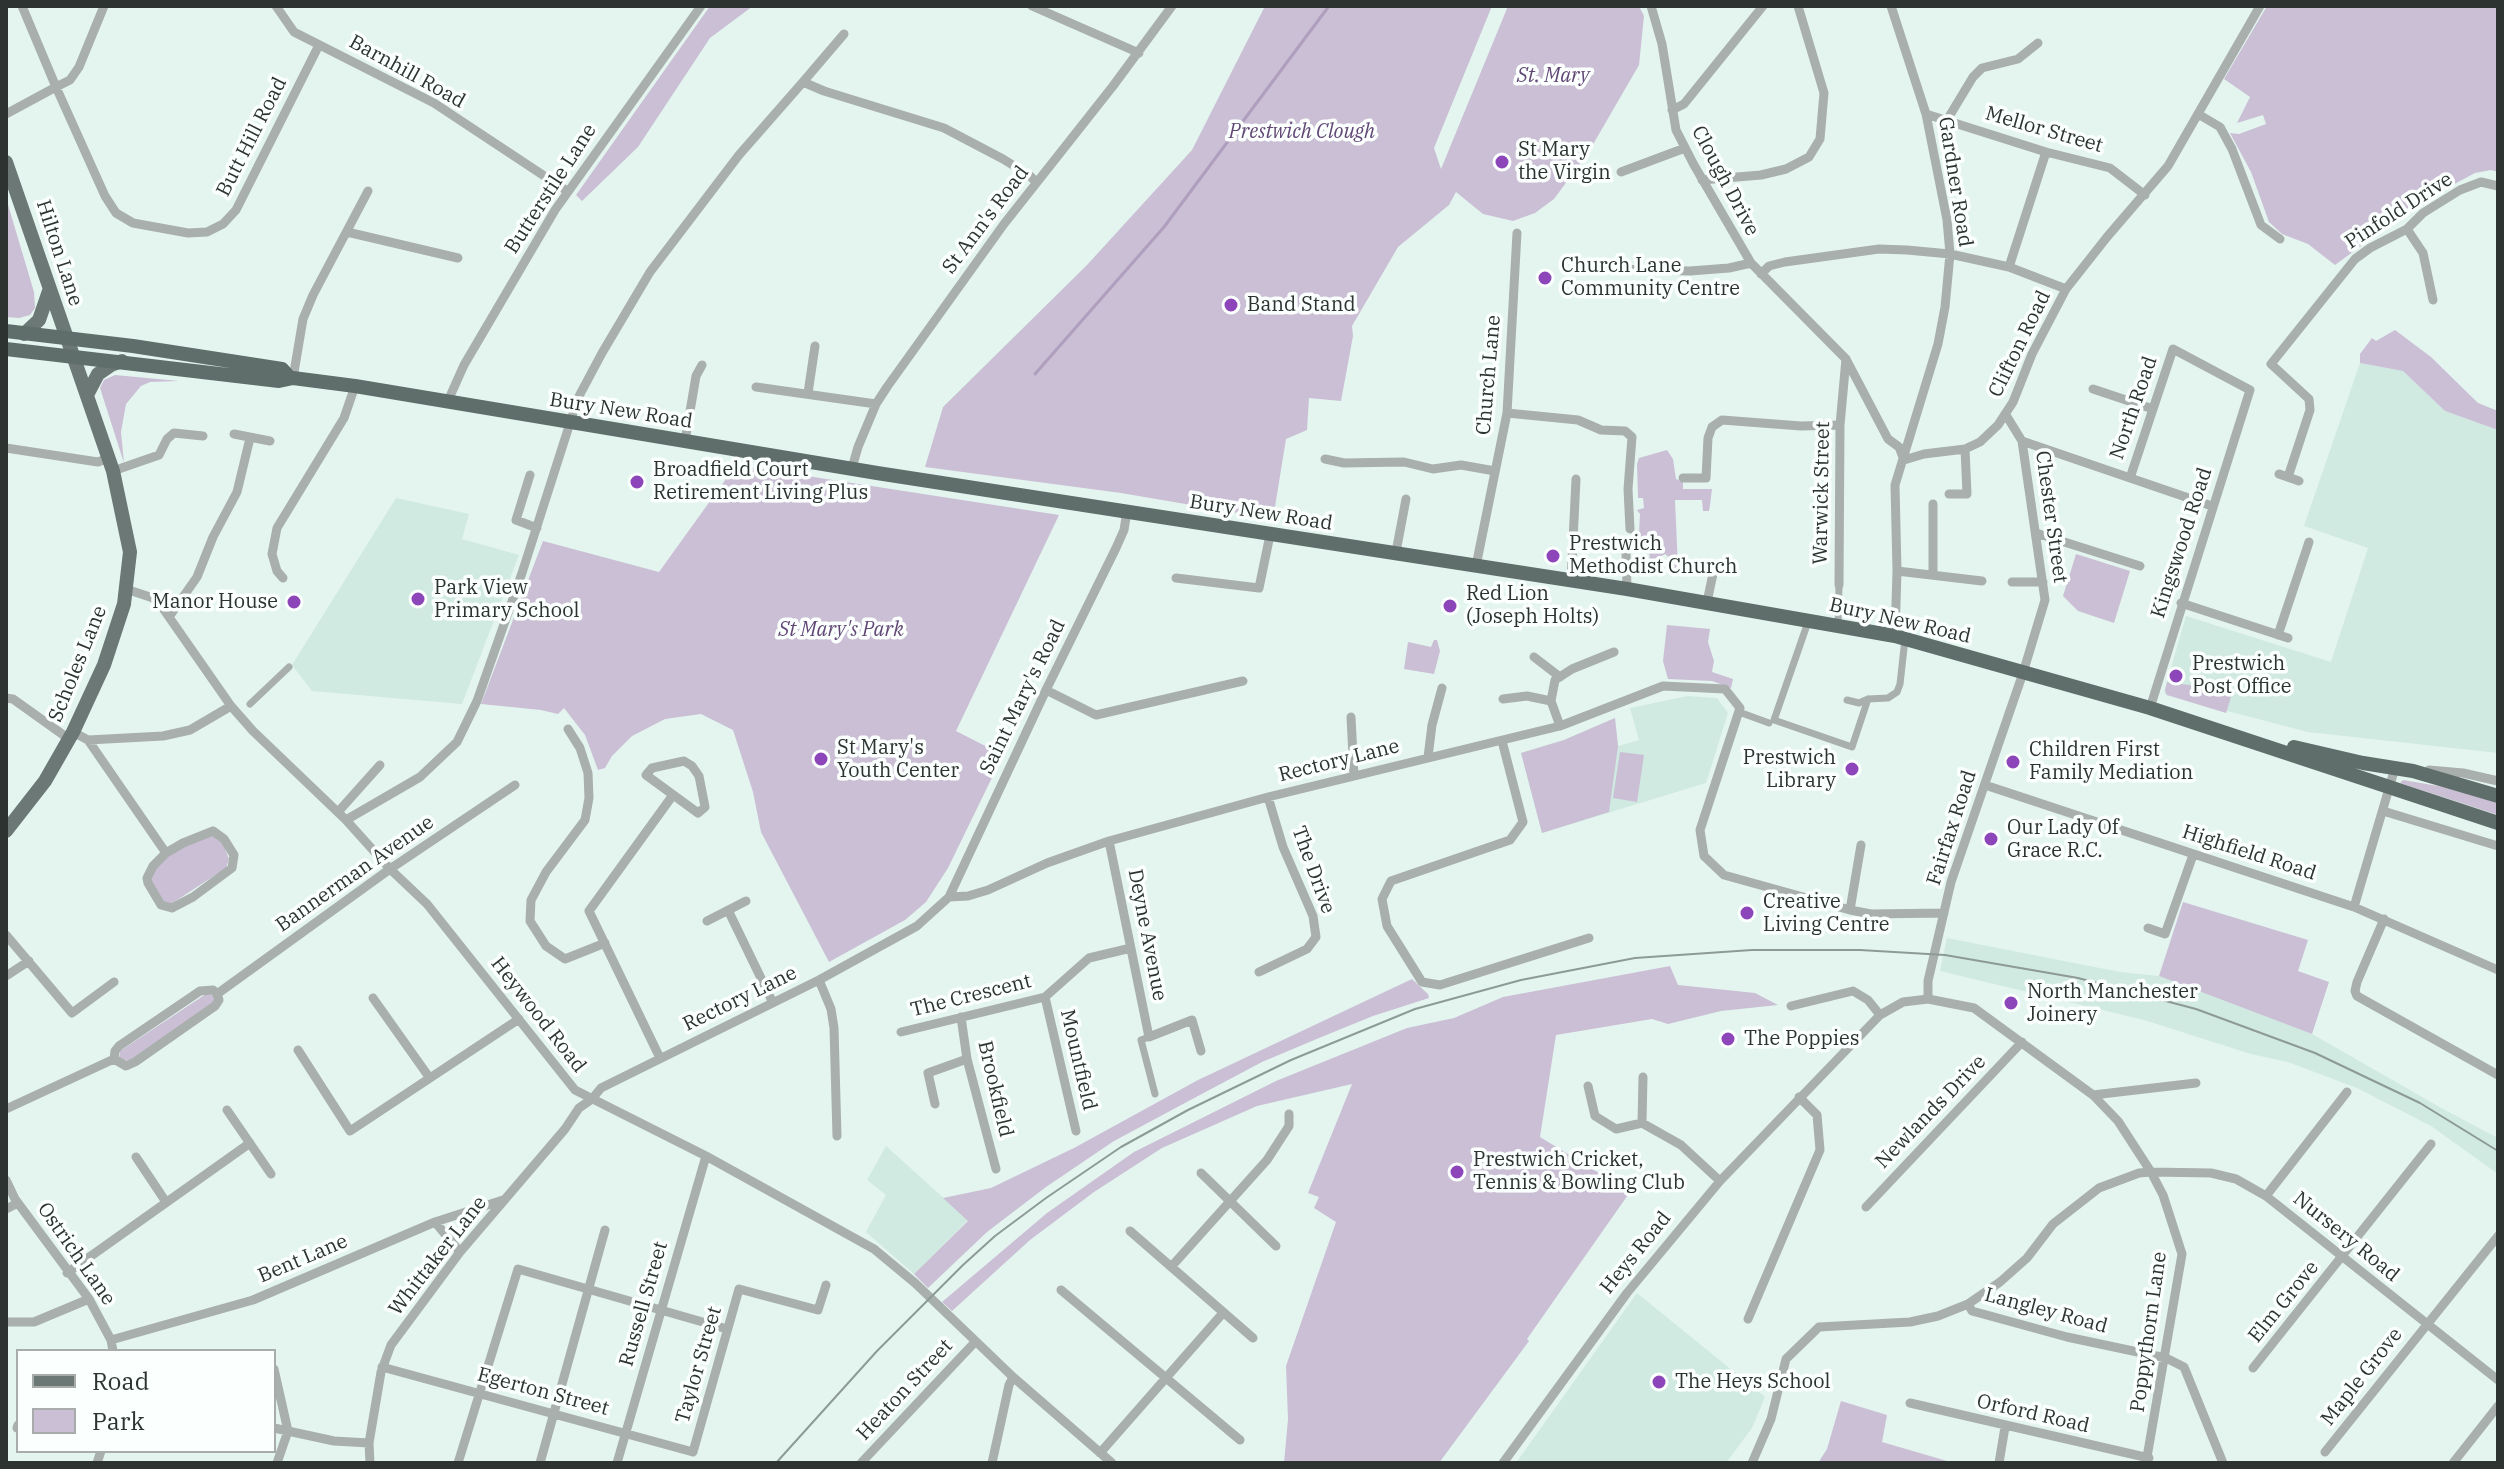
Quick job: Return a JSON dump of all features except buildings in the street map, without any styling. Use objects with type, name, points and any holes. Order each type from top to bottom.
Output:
[{"type":"highway","name":"Bury New Road","points":[[6,331],[133,346],[282,369],[292,378]]},
{"type":"highway","name":"Bury New Road","points":[[6,349],[279,381],[292,378],[355,386],[1270,535],[1707,602],[1900,638],[2216,728],[2498,823]]},
{"type":"highway","name":"Bury New Road","points":[[2216,728],[2413,771],[2498,796]]},
{"type":"main road","name":"Hilton Lane","points":[[6,162],[73,357]]},
{"type":"main road","points":[[24,334],[42,316],[50,291]]},
{"type":"main road","name":"Scholes Lane","points":[[6,831],[77,737],[124,604],[130,552],[110,464],[73,357]]},
{"type":"main road","points":[[87,395],[93,380],[102,371],[123,361]]},
{"type":"street","name":"Butt Hill Road","points":[[22,6],[105,196],[116,213],[133,223],[188,233],[207,232],[223,224],[236,210],[319,45]]},
{"type":"street","points":[[6,114],[70,80],[79,67],[104,6]]},
{"type":"street","name":"Barnhill Road","points":[[276,6],[290,28],[434,103],[567,191]]},
{"type":"street","name":"Butterstile Lane","points":[[447,403],[464,365],[567,191],[701,6]]},
{"type":"street","points":[[1032,6],[1139,53]]},
{"type":"street","name":"St Ann's Road","points":[[852,468],[876,404],[1036,182],[1139,53],[1172,6]]},
{"type":"street","name":"Clough Drive","points":[[1651,6],[1662,44],[1672,110],[1685,148],[1702,180],[1751,263],[1846,359],[1888,439],[1899,447],[1904,460]]},
{"type":"street","points":[[1672,110],[1684,104],[1763,6]]},
{"type":"street","points":[[1702,180],[1761,175],[1786,169],[1809,157],[1820,139],[1824,93],[1798,6]]},
{"type":"street","name":"Gardner Road","points":[[1891,6],[1926,114],[1947,220],[1950,254],[1938,344],[1904,460]]},
{"type":"street","name":"Clifton Road","points":[[1965,449],[1980,442],[2006,415],[2032,354],[2066,289],[2168,166],[2260,6]]},
{"type":"street","points":[[346,820],[420,777],[457,742],[477,701],[562,454],[578,398],[602,353],[650,272],[739,155],[844,34]]},
{"type":"street","points":[[1947,120],[1982,68],[2018,59],[2038,43]]},
{"type":"street","points":[[803,82],[944,128],[1016,167],[1036,182]]},
{"type":"street","name":"Mellor Street","points":[[1926,114],[2046,152],[2110,168],[2145,195]]},
{"type":"street","points":[[2198,114],[2220,127],[2232,149],[2261,225],[2280,239]]},
{"type":"street","points":[[1621,172],[1685,148]]},
{"type":"street","points":[[2009,267],[2046,152]]},
{"type":"street","name":"Pinfold Drive","points":[[2299,481],[2283,476],[2310,410],[2309,399],[2271,364],[2355,259],[2407,229],[2423,213],[2460,190],[2481,182],[2498,186]]},
{"type":"street","points":[[292,378],[303,319],[368,191]]},
{"type":"street","points":[[2407,229],[2423,253],[2434,285],[2433,300]]},
{"type":"street","points":[[347,232],[458,258]]},
{"type":"street","name":"Church Lane","points":[[1476,566],[1507,413],[1517,233]]},
{"type":"street","points":[[1761,274],[1775,263],[1879,249],[1950,254],[2009,267],[2066,289]]},
{"type":"street","points":[[1615,269],[1690,271],[1751,263]]},
{"type":"street","points":[[808,393],[815,346]]},
{"type":"street","name":"North Road","points":[[2130,478],[2173,349],[2250,390]]},
{"type":"street","name":"Warwick Street","points":[[1838,627],[1840,425],[1846,359]]},
{"type":"street","points":[[685,441],[696,376],[702,365]]},
{"type":"street","points":[[283,578],[275,563],[273,540],[276,521],[344,418],[355,386]]},
{"type":"street","points":[[756,387],[876,404]]},
{"type":"street","points":[[2093,389],[2153,409]]},
{"type":"street","name":"Kingswood Road","points":[[2150,708],[2250,390]]},
{"type":"street","points":[[1507,413],[1578,420],[1601,430],[1625,431],[1632,437],[1628,489],[1630,529]]},
{"type":"street","name":"Chester Street","points":[[2006,415],[2022,441],[2045,600],[2023,673]]},
{"type":"street","points":[[1683,478],[1706,478],[1708,438],[1712,427],[1722,420],[1801,426],[1840,425]]},
{"type":"street","points":[[6,448],[110,464],[159,455],[167,439],[174,433],[203,436]]},
{"type":"street","points":[[234,434],[270,441]]},
{"type":"street","points":[[169,617],[197,577],[213,537],[237,492],[250,438]]},
{"type":"street","points":[[2022,441],[2212,506]]},
{"type":"street","points":[[1847,700],[1859,703],[1868,699],[1888,698],[1897,692],[1900,684],[1895,485],[1904,460],[1965,449],[1972,495],[1949,494]]},
{"type":"street","points":[[1325,459],[1344,463],[1404,462],[1433,469],[1461,465],[1495,471]]},
{"type":"street","points":[[530,475],[516,520],[537,528]]},
{"type":"street","points":[[1571,582],[1576,479]]},
{"type":"street","points":[[1396,552],[1406,499]]},
{"type":"street","points":[[1933,504],[1933,575]]},
{"type":"street","name":"Saint Mary's Road","points":[[949,897],[1116,548],[1124,530],[1127,511]]},
{"type":"street","points":[[2036,533],[2140,566]]},
{"type":"street","points":[[1176,578],[1259,588],[1270,535]]},
{"type":"street","points":[[2181,603],[2283,636],[2308,558],[2309,542]]},
{"type":"street","points":[[1626,553],[1627,589]]},
{"type":"street","points":[[265,572],[275,563]]},
{"type":"street","points":[[1707,602],[1714,569]]},
{"type":"street","points":[[1897,571],[1933,575],[1967,584],[1982,581]]},
{"type":"street","points":[[2012,582],[2043,582]]},
{"type":"street","name":"Heywood Road","points":[[126,589],[153,598],[286,765],[338,812],[427,904],[569,1084],[874,1249],[1112,1463]]},
{"type":"street","points":[[1808,622],[1774,720],[1852,747],[1868,699]]},
{"type":"street","points":[[1560,726],[1551,701],[1555,680],[1572,669],[1614,652]]},
{"type":"street","points":[[1534,657],[1560,677]]},
{"type":"street","points":[[77,737],[163,736],[190,730],[241,708],[289,667]]},
{"type":"street","name":"Fairfax Road","points":[[1928,999],[1928,981],[1944,913],[2023,673]]},
{"type":"street","points":[[1046,690],[1096,715],[1243,681]]},
{"type":"street","name":"Rectory Lane","points":[[592,1099],[601,1088],[819,980],[917,926],[949,897],[988,890],[1047,863],[1109,841],[1268,797],[1560,726],[1663,686],[1725,689],[1740,708],[1739,712]]},
{"type":"street","points":[[1428,757],[1432,725],[1442,688]]},
{"type":"street","points":[[1503,699],[1527,696],[1551,701]]},
{"type":"street","points":[[6,698],[13,699],[77,737],[166,853]]},
{"type":"street","points":[[1769,723],[1739,712],[1700,830],[1704,856],[1724,875],[1850,910],[1871,914],[1944,913]]},
{"type":"street","points":[[1351,717],[1354,776]]},
{"type":"street","points":[[568,729],[580,748],[588,773],[589,798],[585,820],[546,872],[531,900],[530,921],[546,946],[565,959],[605,943]]},
{"type":"street","points":[[1502,741],[1523,822],[1510,840],[1391,881],[1382,899],[1387,926],[1422,982],[1440,985],[1589,938]]},
{"type":"street","points":[[684,761],[699,776],[705,807],[698,813],[673,795],[646,775],[652,768],[684,761]]},
{"type":"street","points":[[338,812],[380,765]]},
{"type":"street","points":[[2354,907],[2395,768]]},
{"type":"street","points":[[2413,771],[2463,773],[2498,781]]},
{"type":"street","name":"Bannerman Avenue","points":[[217,994],[390,869],[515,785]]},
{"type":"street","name":"Highfield Road","points":[[1985,785],[2354,907],[2498,970]]},
{"type":"street","points":[[660,1058],[589,911],[673,795]]},
{"type":"street","name":"The Drive","points":[[1259,972],[1307,949],[1316,937],[1313,916],[1283,847],[1268,797]]},
{"type":"street","points":[[2383,811],[2498,846]]},
{"type":"street","points":[[217,832],[234,855],[235,863],[225,875],[193,897],[168,908],[161,905],[147,878],[153,866],[166,853],[201,834],[217,832]]},
{"type":"street","name":"Deyne Avenue","points":[[1109,841],[1149,1037]]},
{"type":"street","points":[[1850,910],[1861,845]]},
{"type":"street","points":[[2148,928],[2165,934],[2193,855]]},
{"type":"street","points":[[707,921],[746,901]]},
{"type":"street","points":[[728,910],[773,1003]]},
{"type":"street","points":[[2384,919],[2357,982],[2357,996],[2498,1075]]},
{"type":"street","points":[[6,935],[72,1013],[114,982]]},
{"type":"street","name":"The Crescent","points":[[901,1032],[1045,997],[1089,958],[1131,948]]},
{"type":"street","points":[[6,976],[29,961]]},
{"type":"street","points":[[819,980],[831,1009],[834,1028],[837,1136]]},
{"type":"street","name":"Bannerman Avenue","points":[[213,990],[217,994],[219,1000],[215,1006],[135,1062],[126,1066],[114,1059],[119,1046],[200,991],[213,990]]},
{"type":"street","points":[[1791,1006],[1853,991],[1868,1000],[1880,1015]]},
{"type":"street","name":"Mountfield","points":[[1045,997],[1076,1131]]},
{"type":"street","points":[[373,998],[429,1077]]},
{"type":"street","name":"Heys Road","points":[[1503,1463],[1617,1305],[1720,1181],[1880,1015],[1903,1002],[1928,999]]},
{"type":"street","name":"Poppythorn Lane","points":[[1928,999],[1974,1008],[2093,1095],[2118,1121],[2163,1195],[2182,1254],[2148,1460]]},
{"type":"street","name":"Brookfield","points":[[961,1017],[967,1059],[996,1169]]},
{"type":"street","points":[[298,1050],[350,1131],[519,1019]]},
{"type":"street","points":[[1155,1094],[1141,1040],[1192,1020],[1201,1051]]},
{"type":"street","name":"Newlands Drive","points":[[1866,1207],[2022,1042]]},
{"type":"street","name":"Bannerman Avenue","points":[[6,1109],[114,1059]]},
{"type":"street","points":[[935,1104],[928,1073],[967,1059]]},
{"type":"street","points":[[1642,1123],[1643,1077]]},
{"type":"street","points":[[2093,1095],[2196,1083]]},
{"type":"street","points":[[1588,1086],[1595,1116],[1616,1129],[1642,1123],[1681,1145],[1720,1181]]},
{"type":"street","points":[[2266,1196],[2347,1092]]},
{"type":"street","points":[[1748,1319],[1820,1150],[1817,1115],[1799,1097]]},
{"type":"street","name":"Whittaker Lane","points":[[370,1463],[369,1443],[382,1367],[391,1345],[460,1252],[565,1129],[579,1108],[592,1099]]},
{"type":"street","points":[[227,1110],[271,1174]]},
{"type":"street","points":[[1171,1267],[1278,1145],[1289,1126],[1289,1114]]},
{"type":"street","points":[[67,1273],[250,1143]]},
{"type":"street","name":"Elm Grove","points":[[2253,1368],[2431,1144]]},
{"type":"street","name":"Russell Street","points":[[617,1463],[706,1156]]},
{"type":"street","points":[[136,1157],[166,1202]]},
{"type":"street","points":[[1201,1173],[1276,1246]]},
{"type":"street","name":"Nursery Road","points":[[1752,1463],[1771,1419],[1786,1359],[1819,1327],[1910,1322],[1938,1316],[1968,1304],[2000,1282],[2027,1258],[2053,1224],[2099,1188],[2139,1173],[2211,1173],[2236,1179],[2266,1196],[2498,1380]]},
{"type":"street","name":"Ostrich Lane","points":[[6,1180],[18,1203],[89,1299],[112,1346]]},
{"type":"street","name":"Bent Lane","points":[[112,1346],[253,1300],[435,1222],[506,1199]]},
{"type":"street","points":[[6,1209],[18,1203]]},
{"type":"street","points":[[435,1222],[460,1252]]},
{"type":"street","points":[[540,1463],[605,1230]]},
{"type":"street","points":[[1130,1231],[1253,1338]]},
{"type":"street","name":"Maple Grove","points":[[2325,1452],[2498,1236]]},
{"type":"street","points":[[458,1463],[518,1269],[727,1329]]},
{"type":"street","name":"Taylor Street","points":[[693,1452],[739,1289],[818,1310],[826,1285]]},
{"type":"street","points":[[1061,1290],[1240,1440]]},
{"type":"street","points":[[6,1322],[34,1322],[89,1299]]},
{"type":"street","name":"Langley Road","points":[[1968,1304],[1972,1311],[2067,1337],[2166,1358]]},
{"type":"street","points":[[1100,1453],[1223,1313]]},
{"type":"street","name":"Heaton Street","points":[[861,1463],[975,1342]]},
{"type":"street","points":[[2166,1358],[2184,1367],[2223,1463]]},
{"type":"street","name":"Egerton Street","points":[[382,1367],[693,1452]]},
{"type":"street","points":[[992,1463],[1013,1377]]},
{"type":"street","points":[[276,1378],[288,1431],[277,1463]]},
{"type":"street","name":"Orford Road","points":[[1910,1403],[2148,1460]]},
{"type":"street","points":[[2453,1463],[2498,1406]]},
{"type":"street","points":[[1999,1463],[2005,1427]]},
{"type":"street","points":[[276,1428],[334,1441],[369,1443]]},
{"type":"shaded area","points":[[2360,363],[2403,371],[2445,411],[2498,430],[2498,753],[2308,732],[2164,692],[2186,616],[2331,662],[2368,548],[2304,526]]},
{"type":"shaded area","name":"Park View Primary School","points":[[396,498],[469,514],[462,539],[519,555],[462,704],[312,691],[292,665]]},
{"type":"shaded area","points":[[1688,696],[1717,698],[1728,713],[1706,783],[1542,833],[1521,753],[1564,740],[1615,718],[1618,746],[1639,740],[1630,708]]},
{"type":"shaded area","points":[[1947,938],[2120,972],[2159,976],[2312,1034],[2498,1138],[2498,1174],[2431,1126],[2357,1088],[2288,1062],[2251,1054],[2144,1020],[1940,971]]},
{"type":"shaded area","points":[[886,1146],[968,1220],[914,1274],[866,1232],[886,1195],[867,1180]]},
{"type":"shaded area","name":"The Heys School","points":[[1637,1293],[1765,1397],[1752,1428],[1726,1463],[1516,1463]]},
{"type":"green space","points":[[710,6],[753,6],[710,38],[638,147],[582,201],[576,195]]},
{"type":"green space","points":[[1265,6],[1492,6],[1434,148],[1441,169],[1508,6],[1639,6],[1644,16],[1639,65],[1588,153],[1554,199],[1535,213],[1513,221],[1483,214],[1456,192],[1449,205],[1398,247],[1352,326],[1353,336],[1341,401],[1309,398],[1307,430],[1286,439],[1273,519],[1121,493],[925,467],[943,407],[1087,265],[1192,150]]},
{"type":"green space","points":[[2267,6],[2498,6],[2498,172],[2475,173],[2421,202],[2335,265],[2308,244],[2282,234],[2269,222],[2251,172],[2230,133],[2239,134],[2266,124],[2263,115],[2237,123],[2250,97],[2224,79]]},
{"type":"green space","points":[[6,198],[34,292],[35,308],[30,315],[19,318],[6,317]]},
{"type":"green space","points":[[2395,330],[2431,357],[2478,403],[2498,411],[2498,430],[2445,411],[2403,371],[2360,363],[2360,354],[2372,338],[2376,341]]},
{"type":"green space","points":[[115,375],[179,381],[150,382],[141,386],[126,404],[121,432],[124,463],[100,388],[104,380]]},
{"type":"green space","points":[[1667,450],[1673,459],[1676,479],[1683,482],[1683,489],[1712,489],[1710,505],[1709,511],[1703,511],[1702,500],[1675,500],[1678,568],[1671,568],[1670,558],[1665,554],[1658,558],[1658,569],[1651,570],[1649,551],[1632,552],[1639,533],[1640,514],[1637,510],[1644,508],[1643,498],[1638,498],[1637,464],[1639,458]]},
{"type":"green space","name":"St Mary's Park","points":[[736,465],[1059,515],[956,731],[1003,755],[948,868],[926,902],[905,920],[829,962],[761,832],[753,792],[733,730],[701,714],[665,719],[632,736],[605,768],[598,770],[585,735],[564,708],[558,714],[481,704],[543,541],[659,572]]},
{"type":"green space","points":[[2076,554],[2130,571],[2114,623],[2078,611],[2063,596]]},
{"type":"green space","points":[[1667,625],[1710,629],[1708,642],[1714,661],[1712,672],[1733,679],[1731,688],[1712,681],[1668,679],[1663,661]]},
{"type":"green space","points":[[1437,640],[1440,651],[1434,674],[1404,669],[1408,642],[1431,647]]},
{"type":"green space","points":[[2167,682],[2196,686],[2231,697],[2226,713],[2167,695]]},
{"type":"green space","points":[[1615,718],[1618,746],[1609,812],[1542,833],[1521,753],[1564,740]]},
{"type":"green space","points":[[1620,752],[1644,755],[1637,802],[1613,798]]},
{"type":"green space","points":[[2403,780],[2444,787],[2498,803],[2498,815],[2400,783]]},
{"type":"green space","points":[[215,835],[229,859],[226,868],[171,904],[163,902],[150,880],[151,873],[172,853],[193,841]]},
{"type":"green space","points":[[2183,902],[2308,940],[2298,971],[2329,982],[2312,1034],[2159,976]]},
{"type":"green space","points":[[1670,966],[1678,985],[1755,993],[1778,1005],[1721,1011],[1668,1024],[1652,1019],[1556,1035],[1540,1137],[1630,1192],[1527,1339],[1529,1341],[1439,1463],[1284,1463],[1288,1419],[1286,1366],[1336,1222],[1314,1208],[1319,1197],[1308,1193],[1352,1084],[1257,1106],[1162,1148],[1094,1192],[1030,1240],[952,1311],[942,1302],[1047,1213],[1134,1152],[1276,1081],[1407,1028],[1454,1018],[1503,997]]},
{"type":"green space","points":[[1412,979],[1429,998],[1373,1016],[1262,1062],[1114,1141],[987,1232],[928,1288],[914,1274],[968,1221],[943,1198],[991,1188],[1074,1148],[1198,1080]]},
{"type":"green space","points":[[206,994],[214,996],[212,1005],[129,1061],[119,1059],[120,1051]]},
{"type":"green space","points":[[1841,1401],[1887,1415],[1882,1442],[1954,1463],[1818,1463],[1827,1449]]},
{"type":"waterway","points":[[1035,374],[1164,227],[1329,6]]},
{"type":"tram line","points":[[776,1463],[877,1351],[963,1265],[995,1236],[1121,1147],[1188,1110],[1291,1060],[1415,1009],[1521,980],[1635,958],[1752,950],[1860,950],[1945,955],[2078,978],[2196,1009],[2315,1053],[2420,1103],[2498,1151]]},
{"type":"place","name":"St Mary the Virgin","points":[[1502,162]]},
{"type":"place","name":"Church Lane Community Centre","points":[[1545,278]]},
{"type":"place","name":"Band Stand","points":[[1231,305]]},
{"type":"place","name":"Broadfield Court Retirement Living Plus","points":[[637,482]]},
{"type":"place","name":"Prestwich Methodist Church","points":[[1553,556]]},
{"type":"place","name":"Park View Primary School","points":[[418,599]]},
{"type":"place","name":"Manor House","points":[[294,602]]},
{"type":"place","name":"Red Lion (Joseph Holts)","points":[[1450,606]]},
{"type":"place","name":"Prestwich Post Office","points":[[2176,676]]},
{"type":"place","name":"St Mary's Youth Center","points":[[821,759]]},
{"type":"place","name":"Children First Family Mediation","points":[[2013,762]]},
{"type":"place","name":"Prestwich Library","points":[[1852,769]]},
{"type":"place","name":"Our Lady Of Grace R.C.","points":[[1991,839]]},
{"type":"place","name":"Creative Living Centre","points":[[1747,913]]},
{"type":"place","name":"North Manchester Joinery","points":[[2011,1003]]},
{"type":"place","name":"The Poppies","points":[[1728,1039]]},
{"type":"place","name":"Prestwich Cricket, Tennis & Bowling Club","points":[[1457,1172]]},
{"type":"place","name":"The Heys School","points":[[1659,1382]]},
{"type":"park label","name":"St. Mary","points":[[1553,76]]},
{"type":"park label","name":"Prestwich Clough","points":[[1302,132]]}]
